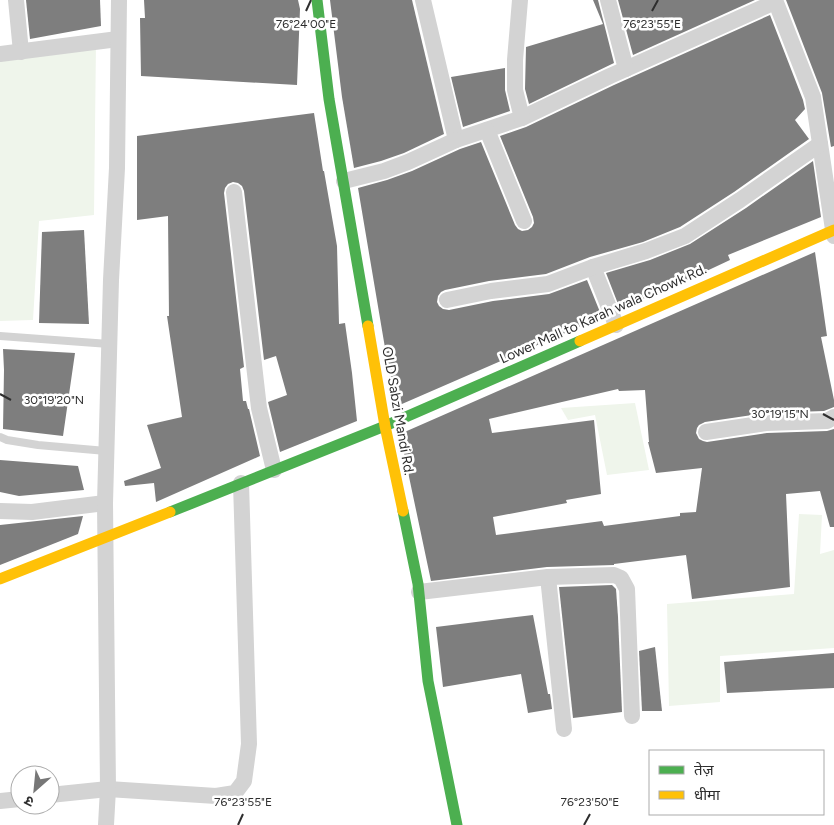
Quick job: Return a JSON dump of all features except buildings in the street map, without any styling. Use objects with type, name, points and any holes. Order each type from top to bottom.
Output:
[{"type":"street","points":[[16,0],[21,52]]},
{"type":"street","points":[[106,825],[108,789],[106,537],[104,503],[111,280],[118,168],[118,0]]},
{"type":"street","name":"OLD Sabzi Mandi Rd.","points":[[317,0],[329,99],[385,426],[418,584],[428,681],[457,825]]},
{"type":"street","points":[[424,0],[456,140]]},
{"type":"street","points":[[520,0],[515,60],[515,90],[522,118]]},
{"type":"street","points":[[608,0],[626,69]]},
{"type":"street","points":[[344,181],[408,162],[456,140],[522,118],[775,1],[813,97],[834,236]]},
{"type":"street","points":[[0,54],[118,39]]},
{"type":"street","points":[[487,130],[524,221]]},
{"type":"street","points":[[447,300],[491,291],[548,284],[685,236],[820,144]]},
{"type":"street","points":[[234,192],[258,408],[274,470]]},
{"type":"street","name":"Lower Mall to Karah wala Chowk Rd.","points":[[0,579],[385,426],[834,230]]},
{"type":"street","points":[[593,267],[616,325]]},
{"type":"street","points":[[706,432],[766,423],[834,418]]},
{"type":"street","points":[[60,794],[108,789],[216,796],[235,793],[244,781],[249,744],[241,483]]},
{"type":"street","points":[[0,511],[32,512],[104,503]]},
{"type":"street","points":[[418,592],[548,577],[614,575],[622,578],[627,590],[632,716]]},
{"type":"street","points":[[548,577],[564,729]]},
{"type":"lane","points":[[0,336],[109,344]]},
{"type":"lane","points":[[0,437],[38,445],[106,451]]},
{"type":"shaded area","points":[[96,42],[94,215],[39,221],[33,320],[0,321],[0,52]]},
{"type":"shaded area","points":[[635,403],[649,470],[607,475],[595,415],[568,420],[561,408]]},
{"type":"shaded area","points":[[799,514],[822,515],[820,554],[834,550],[834,648],[720,656],[720,702],[669,706],[667,604],[794,594]]},
{"type":"traffic: fast","points":[[317,0],[329,99],[368,326]]},
{"type":"traffic: fast","points":[[170,512],[385,426],[580,341]]},
{"type":"traffic: fast","points":[[403,511],[418,584],[428,681],[457,825]]},
{"type":"traffic: slow","points":[[580,341],[834,230]]},
{"type":"traffic: slow","points":[[368,326],[385,426],[403,511]]},
{"type":"traffic: slow","points":[[0,579],[170,512]]}]
